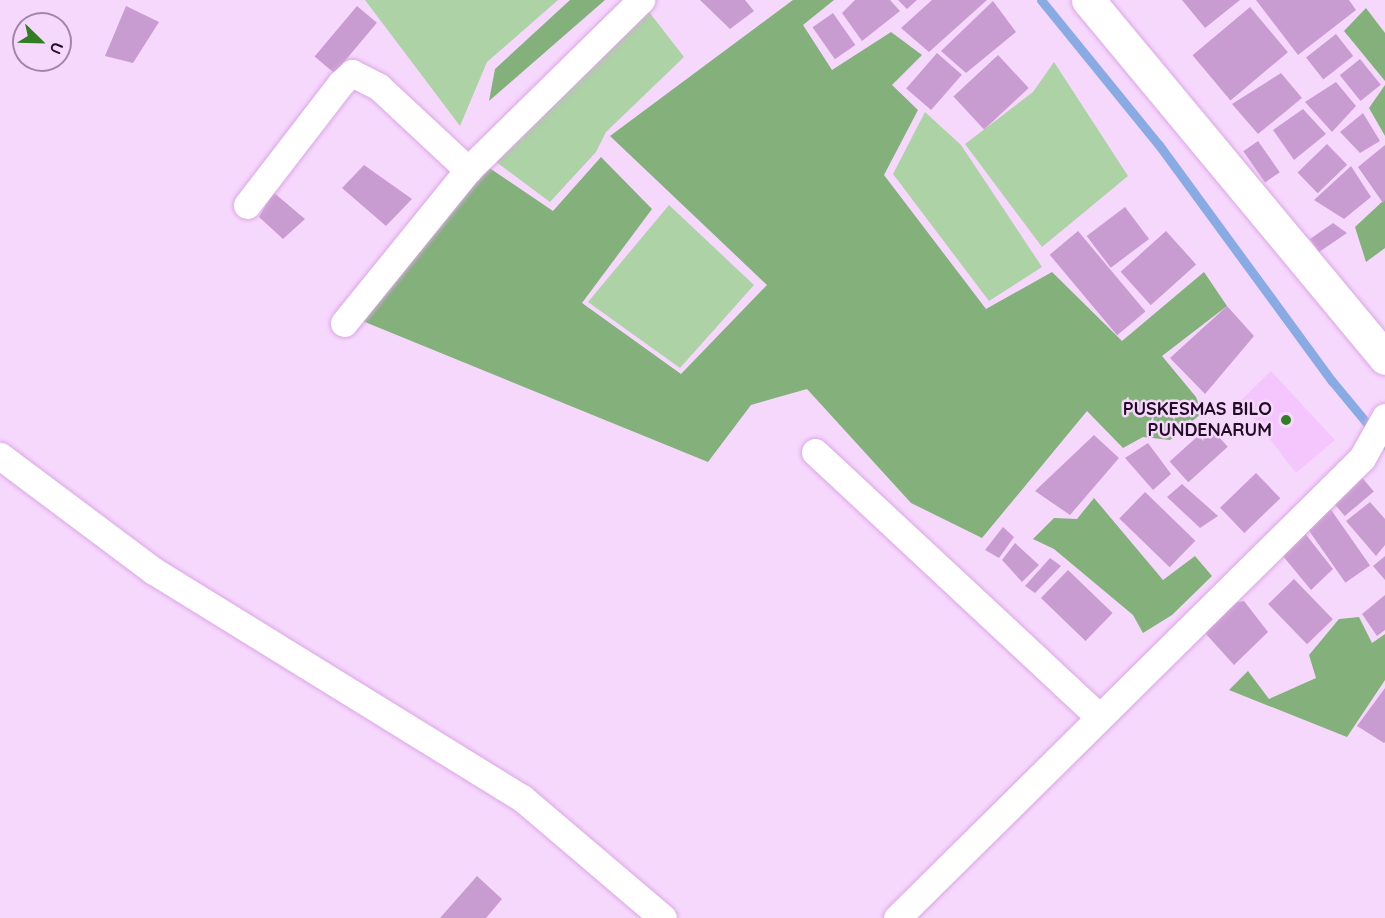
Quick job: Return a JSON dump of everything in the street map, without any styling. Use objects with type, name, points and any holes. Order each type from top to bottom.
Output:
[{"type":"main road","points":[[1088,0],[1385,358]]},
{"type":"street","points":[[344,323],[468,170],[641,0]]},
{"type":"street","points":[[247,205],[341,83],[352,73],[379,87],[468,170]]},
{"type":"street","points":[[897,918],[1362,458],[1385,417]]},
{"type":"street","points":[[815,452],[1099,717]]},
{"type":"street","points":[[0,456],[154,571],[522,798],[663,918]]},
{"type":"shaded area","name":"PUSKESMAS BILO PUNDENARUM","points":[[1271,371],[1335,440],[1296,473],[1240,401]]},
{"type":"green space","points":[[365,0],[558,0],[487,62],[460,126]]},
{"type":"green space","points":[[570,0],[605,0],[489,101],[495,69]]},
{"type":"green space","points":[[793,0],[834,0],[803,25],[832,70],[891,32],[922,55],[892,85],[918,110],[884,175],[986,309],[1052,272],[1122,341],[1204,272],[1227,306],[1162,356],[1196,397],[1202,413],[1170,440],[1143,437],[1123,448],[1087,411],[982,538],[911,503],[807,389],[751,405],[708,462],[360,320],[488,167],[553,211],[601,157],[652,209],[582,303],[681,374],[767,285],[610,136]]},
{"type":"green space","points":[[646,8],[684,57],[606,132],[596,152],[550,202],[492,159]]},
{"type":"green space","points":[[1366,8],[1385,33],[1385,81],[1344,31]]},
{"type":"green space","points":[[1054,62],[1128,176],[1042,247],[965,144],[1033,92]]},
{"type":"green space","points":[[1385,85],[1385,136],[1369,108]]},
{"type":"green space","points":[[925,112],[961,145],[1042,267],[989,301],[893,174]]},
{"type":"green space","points":[[1385,199],[1385,248],[1366,262],[1355,227]]},
{"type":"green space","points":[[669,205],[754,285],[680,368],[588,302]]},
{"type":"green space","points":[[1094,498],[1163,580],[1195,556],[1212,576],[1172,615],[1143,633],[1133,615],[1054,549],[1033,539],[1054,518],[1077,519]]},
{"type":"green space","points":[[1359,617],[1372,643],[1385,634],[1385,680],[1347,737],[1229,690],[1248,671],[1269,699],[1316,678],[1309,655],[1339,619]]},
{"type":"building","points":[[700,0],[745,0],[754,11],[730,29]]},
{"type":"building","points":[[855,0],[890,0],[900,11],[862,41],[842,13]]},
{"type":"building","points":[[898,0],[917,0],[907,9]]},
{"type":"building","points":[[932,0],[987,0],[929,52],[901,28]]},
{"type":"building","points":[[1182,0],[1240,0],[1205,28]]},
{"type":"building","points":[[1256,0],[1349,0],[1356,10],[1298,55]]},
{"type":"building","points":[[993,1],[1016,32],[966,73],[941,51]]},
{"type":"building","points":[[126,6],[159,22],[133,63],[105,56]]},
{"type":"building","points":[[357,6],[377,23],[334,73],[315,57]]},
{"type":"building","points":[[1250,7],[1288,52],[1230,100],[1193,55]]},
{"type":"building","points":[[833,13],[855,45],[835,59],[813,27]]},
{"type":"building","points":[[1336,34],[1353,56],[1323,79],[1306,57]]},
{"type":"building","points":[[937,53],[962,75],[931,110],[906,88]]},
{"type":"building","points":[[998,55],[1029,88],[984,130],[953,97]]},
{"type":"building","points":[[1360,59],[1381,85],[1361,101],[1340,75]]},
{"type":"building","points":[[1281,73],[1302,98],[1258,134],[1232,104]]},
{"type":"building","points":[[1336,82],[1356,106],[1332,132],[1305,102]]},
{"type":"building","points":[[1303,109],[1326,134],[1294,160],[1273,130]]},
{"type":"building","points":[[1363,113],[1380,141],[1360,153],[1340,132]]},
{"type":"building","points":[[1258,141],[1280,172],[1265,182],[1243,151]]},
{"type":"building","points":[[1327,144],[1347,165],[1318,193],[1298,172]]},
{"type":"building","points":[[1385,145],[1385,200],[1383,203],[1358,167]]},
{"type":"building","points":[[364,165],[412,199],[386,226],[342,188]]},
{"type":"building","points":[[1351,166],[1371,197],[1344,219],[1314,200]]},
{"type":"building","points":[[273,192],[305,219],[283,239],[259,217]]},
{"type":"building","points":[[1125,207],[1149,239],[1111,268],[1087,236]]},
{"type":"building","points":[[1333,223],[1347,233],[1319,252],[1310,239]]},
{"type":"building","points":[[1078,231],[1145,311],[1117,335],[1050,255]]},
{"type":"building","points":[[1166,231],[1196,264],[1151,305],[1121,272]]},
{"type":"building","points":[[1227,306],[1254,336],[1205,394],[1170,358]]},
{"type":"building","points":[[1209,426],[1228,447],[1188,482],[1170,461]]},
{"type":"building","points":[[1094,435],[1119,458],[1070,515],[1035,491]]},
{"type":"building","points":[[1148,443],[1171,474],[1153,490],[1125,458]]},
{"type":"building","points":[[1256,473],[1280,498],[1244,533],[1220,508]]},
{"type":"building","points":[[1359,474],[1374,492],[1345,516],[1330,498]]},
{"type":"building","points":[[1182,484],[1218,516],[1200,528],[1167,497]]},
{"type":"building","points":[[1145,492],[1195,541],[1170,567],[1119,519]]},
{"type":"building","points":[[1370,502],[1385,519],[1385,545],[1376,556],[1346,521]]},
{"type":"building","points":[[1327,504],[1370,565],[1345,583],[1302,521]]},
{"type":"building","points":[[1003,527],[1014,537],[999,558],[985,550]]},
{"type":"building","points":[[1300,527],[1333,569],[1311,590],[1278,550]]},
{"type":"building","points":[[1015,543],[1039,565],[1022,582],[1002,560]]},
{"type":"building","points":[[1385,556],[1385,580],[1373,566]]},
{"type":"building","points":[[1050,558],[1061,566],[1035,593],[1025,586]]},
{"type":"building","points":[[1068,570],[1113,613],[1086,641],[1041,598]]},
{"type":"building","points":[[1294,579],[1333,619],[1307,644],[1268,604]]},
{"type":"building","points":[[1385,595],[1385,630],[1377,636],[1362,614]]},
{"type":"building","points":[[1244,601],[1268,632],[1234,665],[1206,634],[1209,620],[1226,604]]},
{"type":"building","points":[[1385,688],[1385,742],[1384,743],[1357,726]]},
{"type":"building","points":[[477,876],[502,899],[486,918],[440,918]]},
{"type":"waterway","points":[[1041,0],[1159,145],[1332,381],[1385,445]]},
{"type":"place","name":"PUSKESMAS BILO PUNDENARUM","points":[[1286,420]]}]
